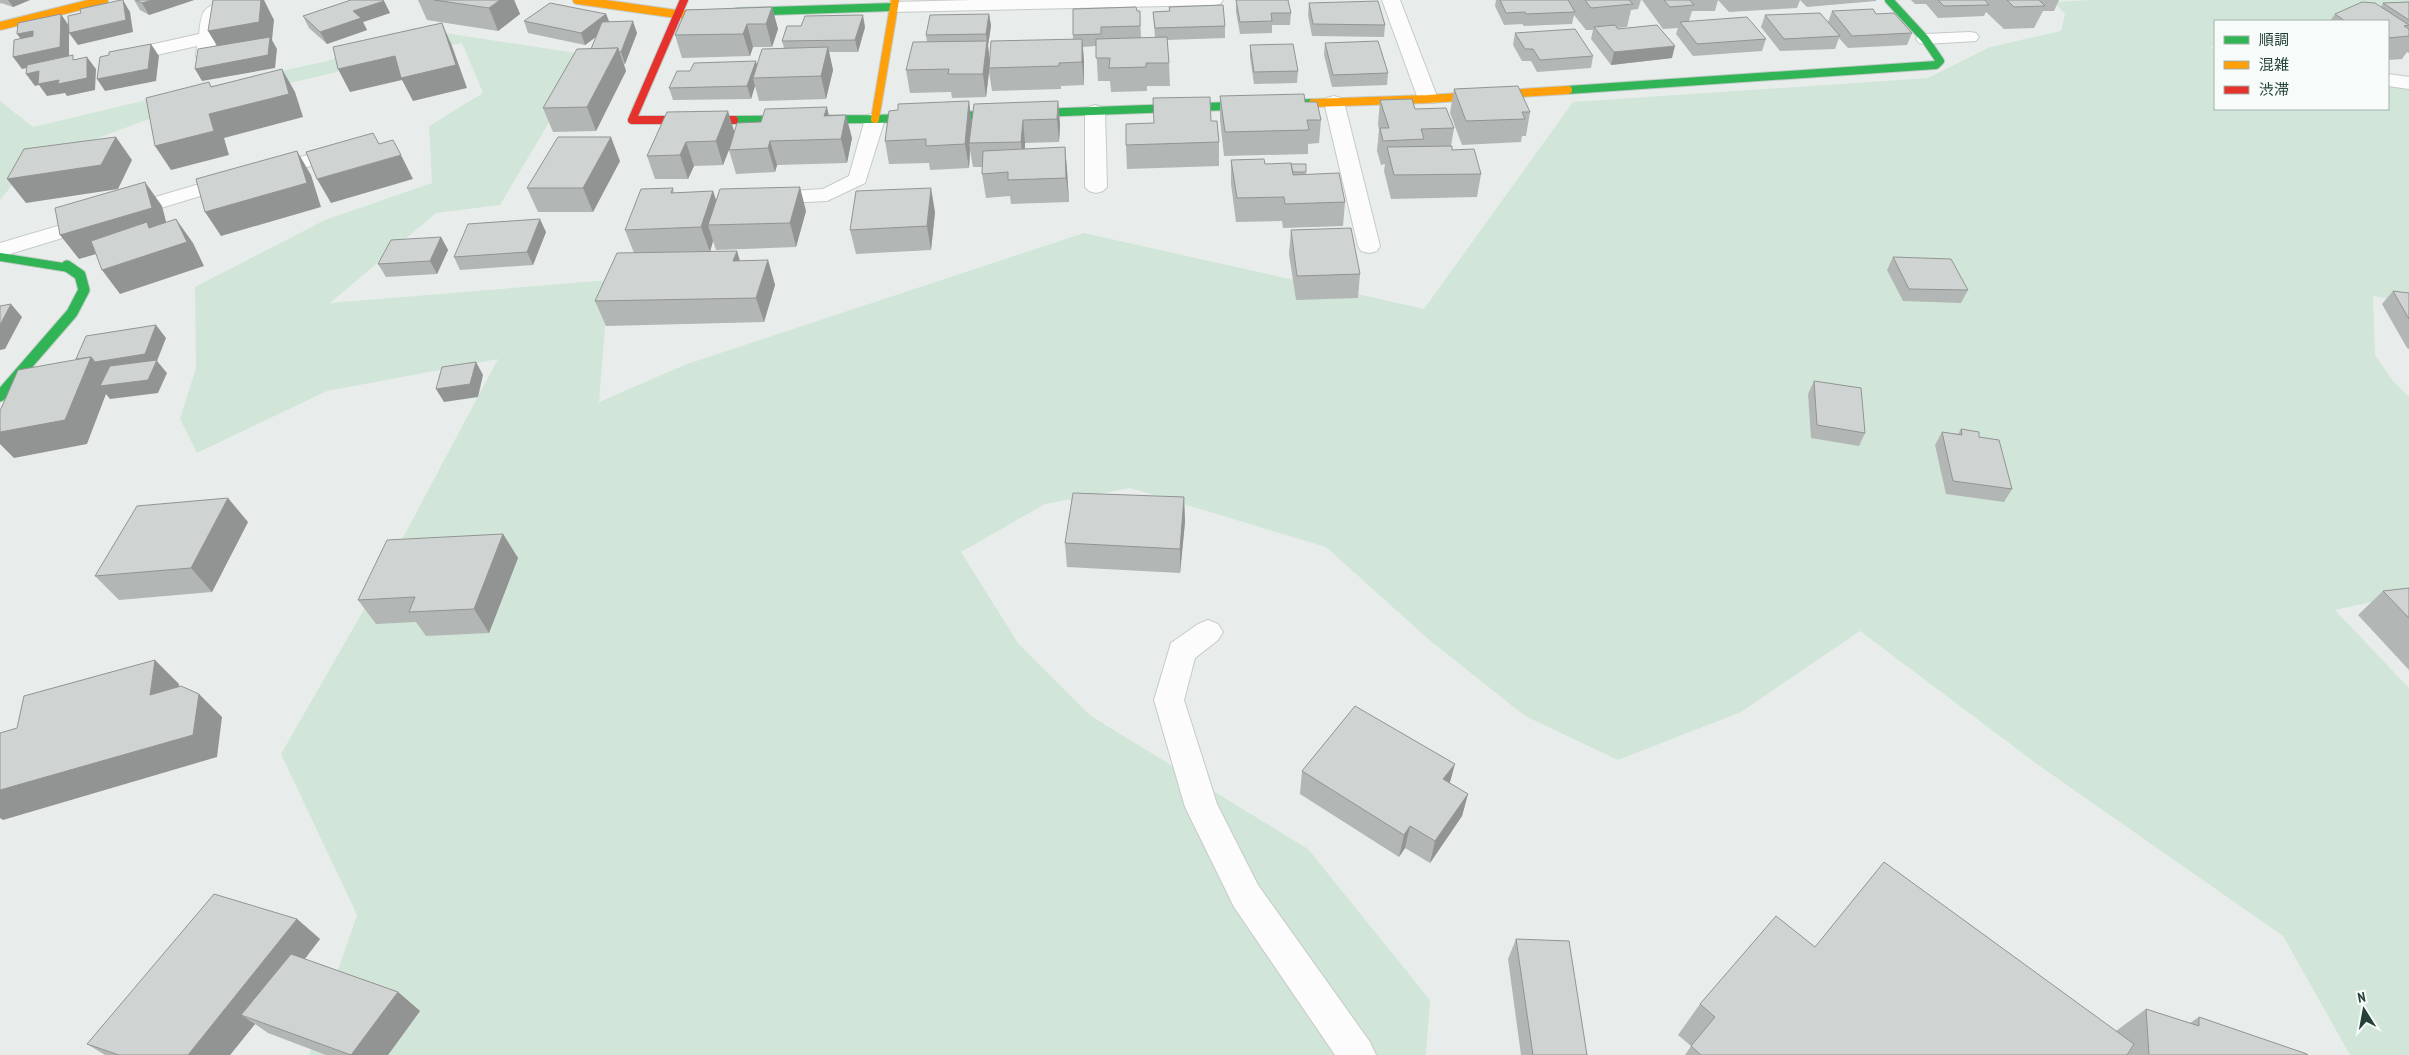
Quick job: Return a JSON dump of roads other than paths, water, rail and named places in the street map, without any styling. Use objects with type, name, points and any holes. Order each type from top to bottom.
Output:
[{"type":"street","points":[[0,26],[104,0]]},
{"type":"street","points":[[152,50],[206,47],[211,12],[241,0]]},
{"type":"street","points":[[577,0],[676,14],[706,13]]},
{"type":"street","points":[[684,0],[676,14],[632,120],[875,119],[1428,99],[1936,65],[1940,61],[1925,39],[1889,0]]},
{"type":"street","points":[[725,12],[894,4],[1214,0]]},
{"type":"street","points":[[1391,0],[1428,99]]},
{"type":"street","points":[[741,199],[827,195],[858,178],[875,119],[894,4]]},
{"type":"street","points":[[1925,39],[1970,37]]},
{"type":"street","points":[[2389,80],[2409,83]]},
{"type":"street","points":[[1334,102],[1343,179],[1369,246]]},
{"type":"street","points":[[1095,111],[1096,187]]},
{"type":"street","points":[[0,250],[203,189],[364,146]]},
{"type":"street","points":[[0,257],[66,266],[80,275],[84,290],[72,313],[0,396]]},
{"type":"street","points":[[1208,632],[1182,652],[1168,700],[1200,807],[1246,896],[1358,1055]]}]
